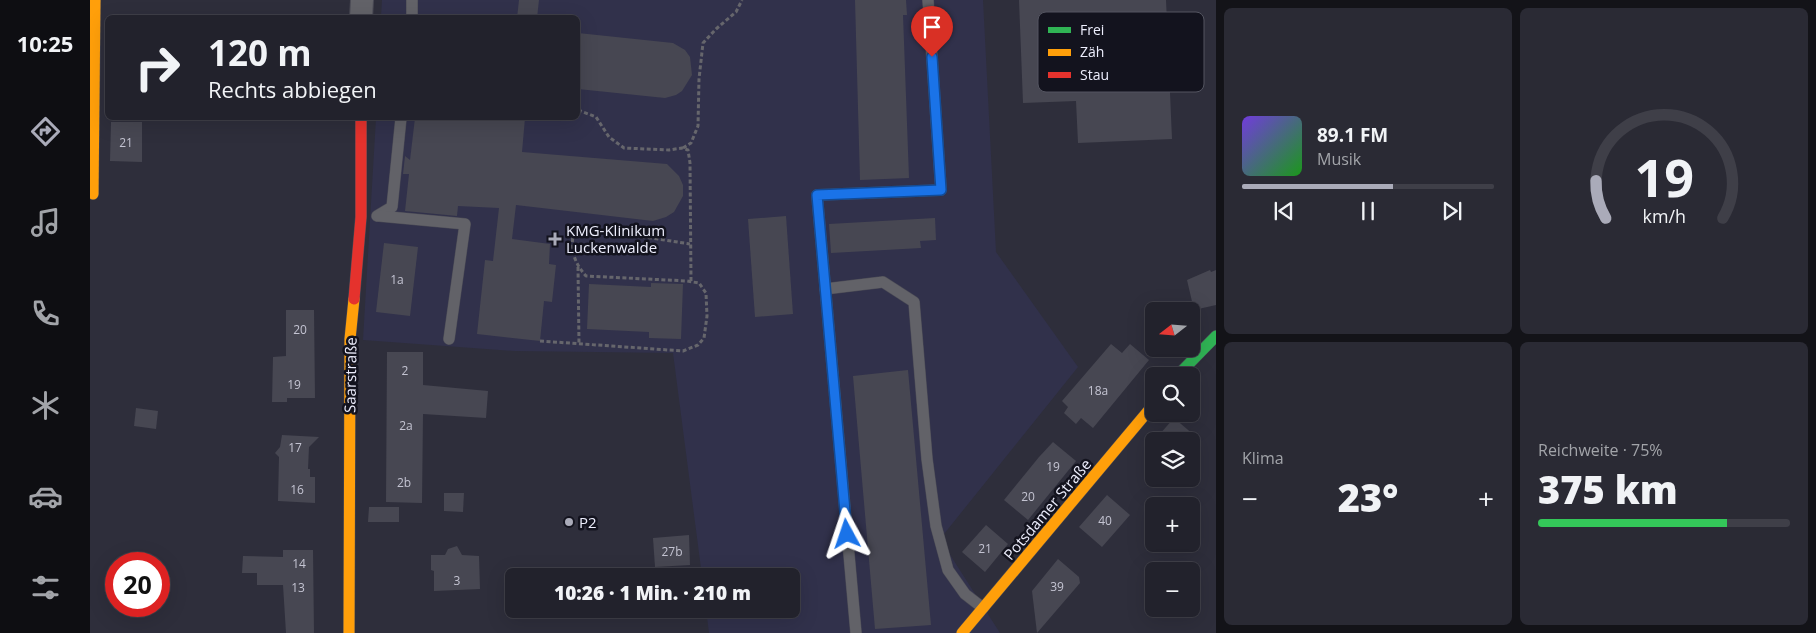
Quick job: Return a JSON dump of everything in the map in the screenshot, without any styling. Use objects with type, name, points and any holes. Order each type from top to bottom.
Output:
[{"type":"street","points":[[93,194],[95,0]]},
{"type":"street","points":[[362,0],[362,15]]},
{"type":"street","name":"Saarstraße","points":[[350,633],[350,339],[360,217],[361,120]]},
{"type":"street","points":[[1186,367],[1216,336]]},
{"type":"street","name":"Potsdamer Straße","points":[[962,633],[1145,415]]},
{"type":"lane","points":[[412,0],[412,15]]},
{"type":"lane","points":[[856,633],[817,195],[941,190],[928,0]]},
{"type":"lane","points":[[379,216],[392,207],[401,120]]},
{"type":"lane","points":[[360,217],[379,216],[465,224],[449,339]]},
{"type":"lane","points":[[825,289],[883,282],[914,302],[927,459],[936,526],[948,570],[965,594],[984,608]]},
{"type":"path","points":[[580,111],[596,117],[609,138],[624,148],[669,150],[691,144],[698,126],[699,79],[703,43],[736,12],[742,0]]},
{"type":"path","points":[[682,148],[688,150],[690,163],[691,281]]},
{"type":"path","points":[[579,344],[578,267],[571,247],[574,226],[690,244]]},
{"type":"path","points":[[540,341],[684,351],[698,345],[704,338],[707,316],[706,293],[699,283],[691,281],[586,276],[578,267]]},
{"type":"shaded area","points":[[382,0],[983,0],[996,252],[1078,367],[940,539],[1000,633],[709,633],[707,618],[800,618],[800,568],[701,568],[673,353],[515,351],[363,340],[376,120],[580,120],[580,15],[381,15]]},
{"type":"building","points":[[519,0],[539,0],[537,15],[517,15]]},
{"type":"building","points":[[855,0],[906,0],[907,15],[903,15],[909,178],[860,180]]},
{"type":"building","points":[[1019,0],[1166,0],[1167,12],[1038,12],[1038,92],[1170,92],[1172,139],[1078,143],[1076,101],[1023,103]]},
{"type":"building","points":[[580,33],[673,43],[685,50],[690,57],[692,75],[682,91],[665,98],[580,89]]},
{"type":"building","points":[[415,120],[525,120],[522,152],[667,164],[679,176],[683,185],[683,196],[674,212],[653,221],[516,205],[512,239],[550,244],[549,264],[556,265],[552,302],[544,301],[540,341],[477,334],[485,260],[493,261],[499,208],[458,206],[457,216],[405,211],[409,174],[403,174],[405,156],[410,160]]},
{"type":"building","points":[[111,122],[142,122],[142,162],[110,161]]},
{"type":"building","points":[[786,216],[793,314],[755,317],[748,219]]},
{"type":"building","points":[[935,218],[936,240],[920,241],[921,248],[831,253],[829,224]]},
{"type":"building","points":[[384,243],[418,247],[410,316],[376,312]]},
{"type":"building","points":[[1210,270],[1211,272],[1216,270],[1216,305],[1200,309],[1200,302],[1192,302],[1187,280]]},
{"type":"building","points":[[651,283],[683,284],[681,339],[649,338],[649,332],[587,329],[589,284],[651,287]]},
{"type":"building","points":[[286,310],[314,310],[315,398],[287,398],[287,402],[272,402],[273,357],[286,356]]},
{"type":"building","points":[[1111,344],[1122,353],[1130,344],[1149,360],[1093,428],[1081,418],[1076,424],[1064,413],[1068,407],[1062,401]]},
{"type":"building","points":[[387,352],[423,352],[423,385],[488,391],[486,418],[423,414],[422,503],[386,502]]},
{"type":"building","points":[[908,370],[931,625],[875,629],[853,376]]},
{"type":"building","points":[[136,408],[158,411],[156,429],[134,426]]},
{"type":"building","points":[[1170,422],[1179,422],[1190,432],[1162,432]]},
{"type":"building","points":[[282,435],[319,437],[309,447],[308,469],[310,469],[310,477],[315,477],[315,503],[278,501],[279,457],[275,453],[280,447]]},
{"type":"building","points":[[1053,442],[1076,461],[1028,520],[1004,500]]},
{"type":"building","points":[[444,493],[464,493],[463,512],[444,511]]},
{"type":"building","points":[[1107,495],[1130,515],[1102,547],[1079,527]]},
{"type":"building","points":[[369,507],[399,507],[399,522],[368,522]]},
{"type":"building","points":[[986,525],[1008,544],[985,572],[962,552]]},
{"type":"building","points":[[689,535],[690,565],[655,567],[653,538]]},
{"type":"building","points":[[457,546],[462,555],[479,556],[480,589],[434,591],[434,571],[431,570],[431,555],[445,555],[448,549]]},
{"type":"building","points":[[283,550],[313,550],[314,633],[286,633],[283,585],[257,585],[257,573],[242,573],[243,556],[283,557]]},
{"type":"building","points":[[1058,559],[1079,577],[1080,583],[1037,633],[1032,591]]},
{"type":"traffic: fast","points":[[1186,367],[1216,336]]},
{"type":"traffic: slow","points":[[93,194],[95,0]]},
{"type":"traffic: slow","points":[[349,633],[350,339],[354,299]]},
{"type":"traffic: slow","points":[[962,633],[1145,415]]},
{"type":"traffic: jam","points":[[354,299],[361,217],[361,120]]},
{"type":"place","name":"KMG-Klinikum Luckenwalde","points":[[555,239]]},
{"type":"place","name":"P2","points":[[569,522]]},
{"type":"route","points":[[847,534],[817,195],[941,190],[932,57]]}]
